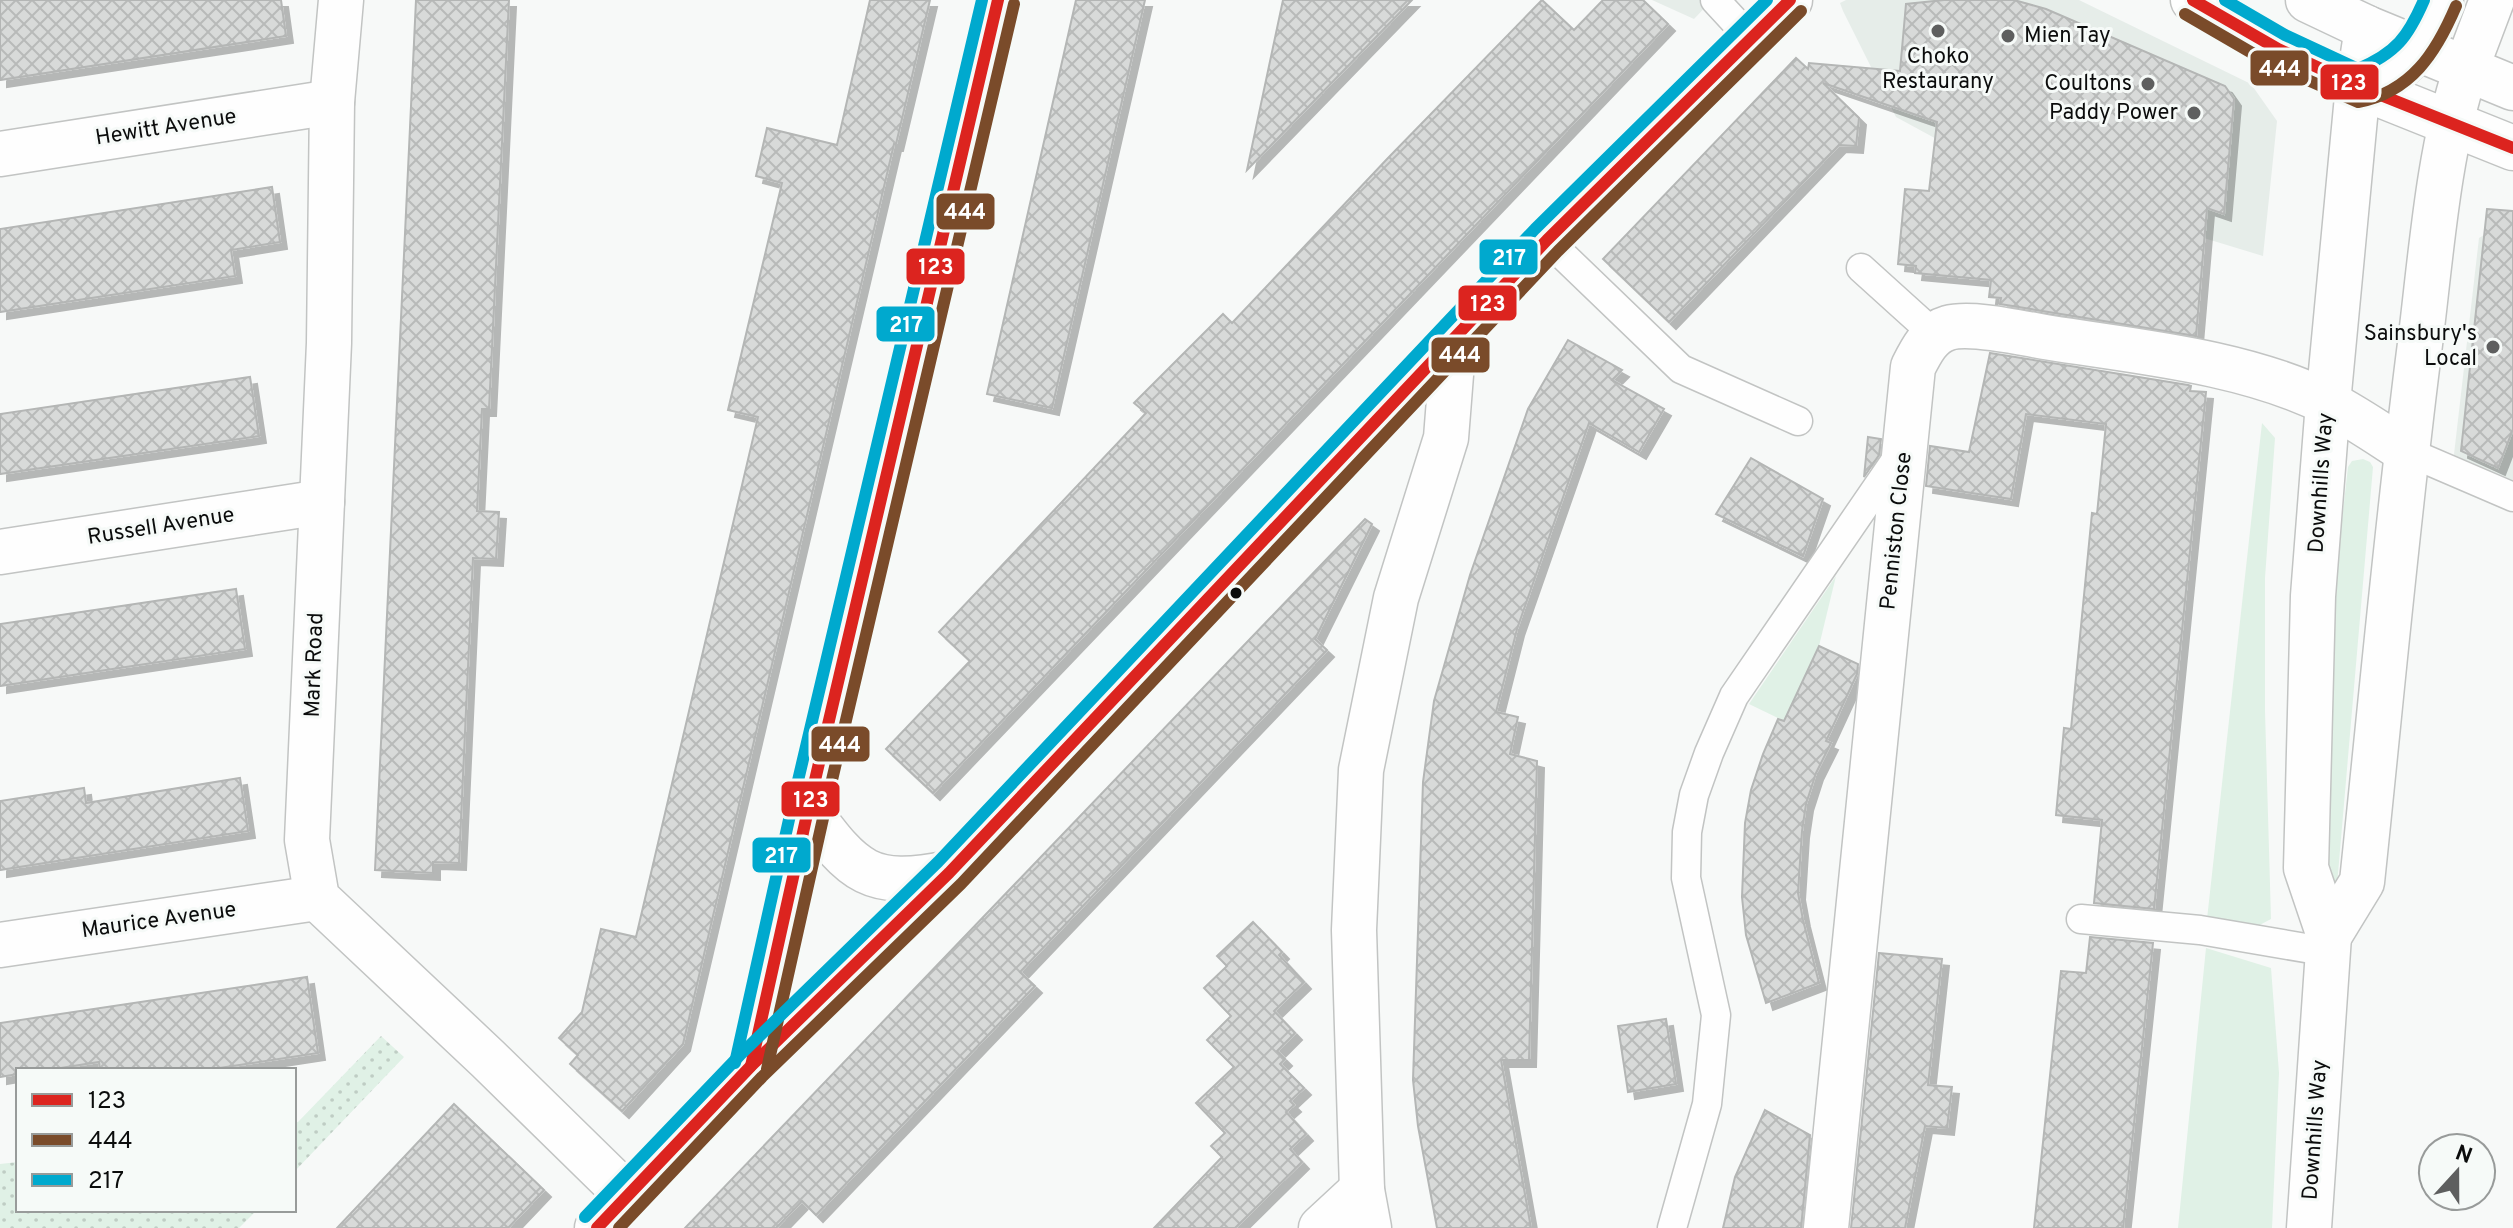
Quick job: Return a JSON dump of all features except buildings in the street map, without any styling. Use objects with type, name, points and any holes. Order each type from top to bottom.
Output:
[{"type":"main road","name":"Mark Road","points":[[317,898],[307,840],[329,343],[332,102],[341,0]]},
{"type":"main road","points":[[751,1066],[998,0]]},
{"type":"main road","points":[[597,1228],[751,1066],[949,873],[1547,240],[1790,0]]},
{"type":"main road","points":[[2193,0],[2278,49],[2366,42],[2417,48],[2458,95],[2513,148]]},
{"type":"main road","points":[[2308,0],[2402,66],[2417,48],[2441,0]]},
{"type":"main road","name":"Downhills Way","points":[[2329,944],[2362,882],[2406,451],[2426,295],[2458,95],[2492,0]]},
{"type":"main road","points":[[2366,42],[2458,95],[2513,88]]},
{"type":"main road","name":"Downhills Way","points":[[2309,1228],[2329,944],[2306,868],[2313,596],[2328,403],[2366,42]]},
{"type":"main road","name":"Hewitt Avenue","points":[[0,154],[332,102]]},
{"type":"main road","points":[[1934,334],[1950,327],[1984,327],[2177,357],[2259,376],[2328,403],[2406,451]]},
{"type":"main road","name":"Penniston Close","points":[[1826,1228],[1913,367],[1934,334]]},
{"type":"main road","points":[[1321,1228],[1366,1209],[1354,930],[1361,770],[1396,598],[1446,438],[1454,337]]},
{"type":"main road","name":"Russell Avenue","points":[[0,552],[322,502]]},
{"type":"main road","points":[[808,810],[839,852],[868,871],[895,880],[949,873]]},
{"type":"main road","points":[[317,898],[628,1196]]},
{"type":"main road","name":"Maurice Avenue","points":[[0,945],[317,898]]},
{"type":"lane","points":[[1715,0],[1751,39]]},
{"type":"lane","points":[[1547,240],[1681,369],[1798,421]]},
{"type":"lane","points":[[1861,268],[1934,334]]},
{"type":"lane","points":[[1672,1228],[1707,1104],[1716,1015],[1686,878],[1687,832],[1694,795],[1734,696],[1905,446]]},
{"type":"lane","points":[[2406,451],[2513,497]]},
{"type":"lane","points":[[2081,919],[2329,944]]},
{"type":"shaded area","points":[[1652,0],[1712,0],[1694,19]]},
{"type":"shaded area","points":[[1846,0],[2079,0],[2251,84],[2277,121],[2263,256],[2010,179],[1896,117],[1843,11],[1840,3]]},
{"type":"shaded area","name":"Sainsbury's Local","points":[[2513,218],[2513,488],[2453,463],[2479,238]]},
{"type":"green space","points":[[2262,423],[2275,438],[2265,578],[2271,919],[2254,928],[2207,919]]},
{"type":"green space","points":[[2363,459],[2373,467],[2337,885],[2328,883],[2326,663],[2348,467],[2352,461]]},
{"type":"green space","points":[[1836,576],[1819,646],[1784,721],[1749,704]]},
{"type":"green space","points":[[2206,948],[2271,968],[2279,1073],[2272,1228],[2178,1228]]},
{"type":"green space","points":[[381,1036],[404,1057],[296,1170],[298,1122]]},
{"type":"green space","points":[[16,1162],[16,1212],[255,1212],[239,1228],[0,1228],[0,1164]]},
{"type":"transit line","name":"217","points":[[735,1063],[792,806],[982,0]]},
{"type":"transit line","name":"123","points":[[751,1066],[998,0]]},
{"type":"transit line","name":"217","points":[[585,1217],[740,1055],[938,862],[1535,229],[1767,0]]},
{"type":"transit line","name":"123","points":[[597,1228],[751,1066],[949,873],[1547,240],[1790,0]]},
{"type":"transit line","name":"123","points":[[2193,0],[2278,49],[2358,86],[2513,148]]},
{"type":"transit line","name":"217","points":[[2225,0],[2285,35],[2358,69],[2382,57],[2399,42],[2424,0]]},
{"type":"transit line","name":"444","points":[[767,1069],[1014,4]]},
{"type":"transit line","name":"444","points":[[2185,14],[2271,64],[2358,102],[2377,97],[2407,80],[2440,39],[2456,6]]},
{"type":"transit line","name":"444","points":[[619,1228],[762,1077],[961,884],[1558,251],[1801,11]]},
{"type":"place","name":"Choko Restaurany","points":[[1938,31]]},
{"type":"place","name":"Mien Tay","points":[[2008,36]]},
{"type":"place","name":"Coultons","points":[[2148,84]]},
{"type":"place","name":"Paddy Power","points":[[2194,113]]},
{"type":"place","name":"Sainsbury's Local","points":[[2493,347]]}]
